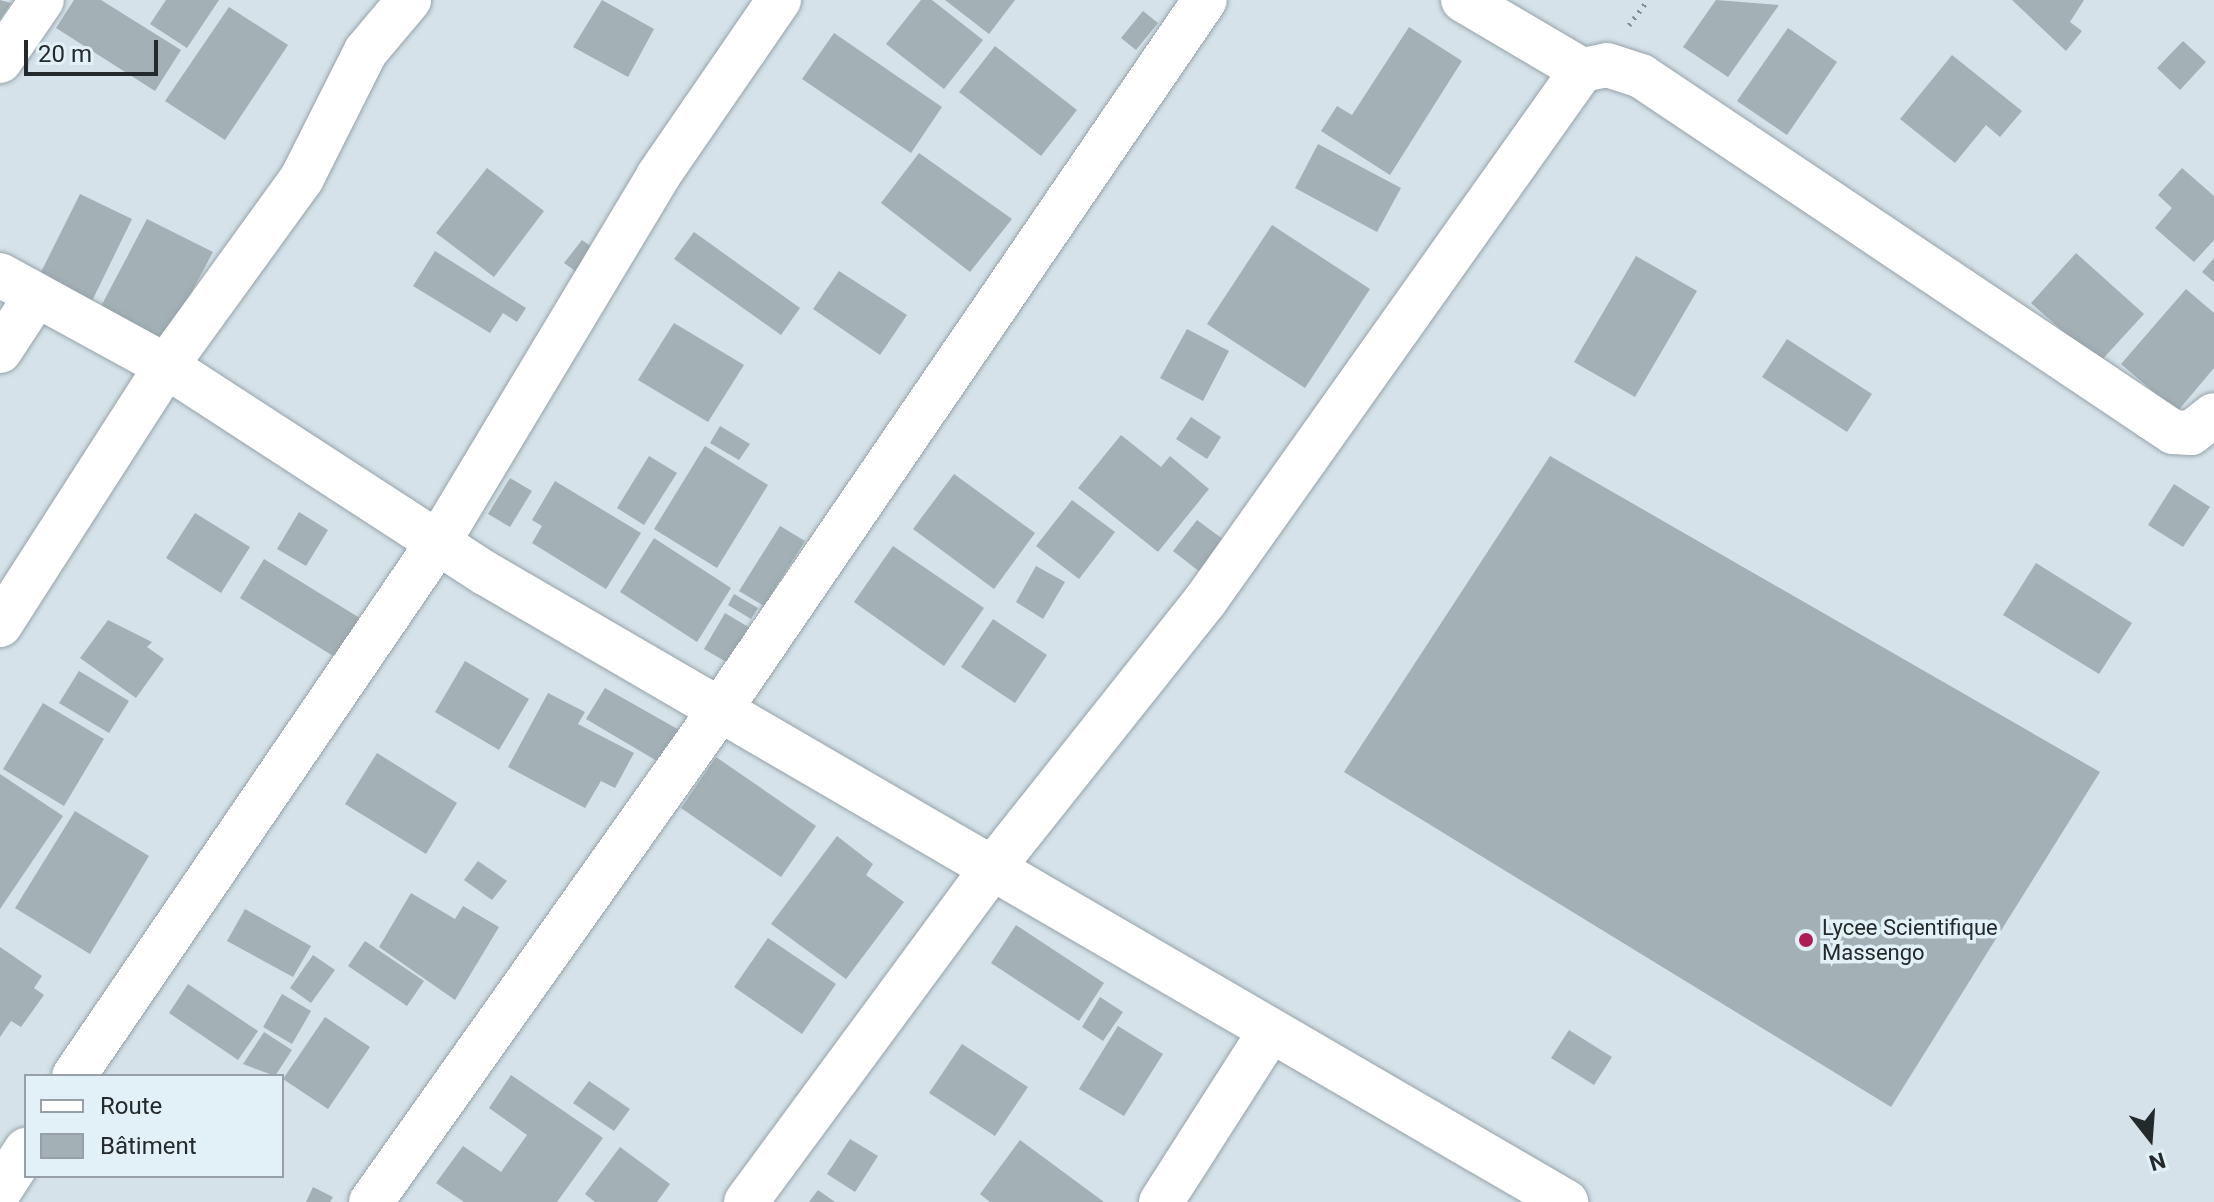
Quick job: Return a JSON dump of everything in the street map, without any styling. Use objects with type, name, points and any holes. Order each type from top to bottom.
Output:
[{"type":"street","points":[[0,61],[42,0]]},
{"type":"street","points":[[0,625],[166,366],[302,178],[366,51],[409,0]]},
{"type":"street","points":[[75,1074],[439,541],[658,176],[779,0]]},
{"type":"street","points":[[371,1202],[719,711],[1205,0]]},
{"type":"street","points":[[1463,0],[1582,70],[1607,65],[1641,76],[2173,432],[2191,433],[2214,415]]},
{"type":"street","points":[[746,1202],[991,870],[1205,601],[1582,70]]},
{"type":"street","points":[[0,351],[18,285],[166,366],[439,541],[719,711],[1269,1033],[1540,1196]]},
{"type":"street","points":[[1161,1202],[1269,1033]]},
{"type":"street","points":[[0,1190],[24,1153]]},
{"type":"building","points":[[0,0],[11,3],[0,20]]},
{"type":"building","points":[[74,0],[101,0],[181,50],[155,91],[56,28]]},
{"type":"building","points":[[166,0],[219,0],[187,48],[150,24]]},
{"type":"building","points":[[602,0],[654,29],[628,77],[573,47]]},
{"type":"building","points":[[921,0],[932,0],[983,40],[944,89],[886,44]]},
{"type":"building","points":[[945,0],[1015,0],[989,34]]},
{"type":"building","points":[[1716,0],[1779,5],[1728,77],[1683,47]]},
{"type":"building","points":[[2012,0],[2084,0],[2070,22],[2082,31],[2066,51]]},
{"type":"building","points":[[229,7],[288,45],[225,140],[165,101]]},
{"type":"building","points":[[1143,11],[1158,23],[1136,50],[1121,38]]},
{"type":"building","points":[[1409,27],[1462,61],[1390,175],[1321,131],[1337,106],[1352,115]]},
{"type":"building","points":[[1788,28],[1837,62],[1787,135],[1737,101]]},
{"type":"building","points":[[834,33],[942,107],[911,153],[802,79]]},
{"type":"building","points":[[2183,41],[2206,62],[2180,90],[2157,68]]},
{"type":"building","points":[[995,46],[1077,110],[1041,156],[959,92]]},
{"type":"building","points":[[1952,55],[2022,111],[2000,137],[1986,125],[1955,163],[1900,119]]},
{"type":"building","points":[[1318,144],[1401,188],[1377,232],[1295,188]]},
{"type":"building","points":[[919,153],[1012,219],[970,272],[881,203]]},
{"type":"building","points":[[487,168],[544,211],[494,277],[436,233]]},
{"type":"building","points":[[2182,168],[2214,196],[2214,240],[2194,262],[2155,228],[2172,208],[2158,195]]},
{"type":"building","points":[[80,194],[132,219],[91,303],[38,278]]},
{"type":"building","points":[[147,219],[213,252],[163,346],[98,312]]},
{"type":"building","points":[[1272,225],[1370,289],[1305,388],[1207,324]]},
{"type":"building","points":[[694,232],[800,308],[781,335],[674,259]]},
{"type":"building","points":[[582,240],[608,259],[591,282],[564,263]]},
{"type":"building","points":[[435,251],[526,308],[517,322],[503,313],[490,333],[413,286]]},
{"type":"building","points":[[2076,253],[2144,314],[2099,363],[2031,303]]},
{"type":"building","points":[[1636,256],[1697,291],[1635,397],[1574,362]]},
{"type":"building","points":[[2214,258],[2214,282],[2202,272]]},
{"type":"building","points":[[839,271],[907,315],[880,355],[813,309]]},
{"type":"building","points":[[2186,289],[2214,313],[2214,368],[2177,412],[2121,364]]},
{"type":"building","points":[[674,323],[744,365],[708,422],[638,380]]},
{"type":"building","points":[[1187,329],[1229,351],[1203,401],[1160,378]]},
{"type":"building","points":[[1787,339],[1872,394],[1847,432],[1762,377]]},
{"type":"building","points":[[1191,417],[1221,437],[1207,459],[1176,439]]},
{"type":"building","points":[[720,426],[750,444],[739,460],[710,443]]},
{"type":"building","points":[[1121,435],[1161,467],[1170,456],[1209,489],[1158,552],[1078,488]]},
{"type":"building","points":[[705,446],[768,485],[717,568],[654,529]]},
{"type":"building","points":[[649,456],[677,473],[644,525],[617,508]]},
{"type":"building","name":"Lycee Scientifique Massengo","points":[[1550,456],[2100,772],[1891,1107],[1344,772]]},
{"type":"building","points":[[954,474],[1035,533],[994,589],[913,529]]},
{"type":"building","points":[[510,478],[532,491],[510,527],[488,514]]},
{"type":"building","points":[[555,481],[641,533],[606,589],[532,543],[542,526],[532,520]]},
{"type":"building","points":[[2174,484],[2210,507],[2183,547],[2148,525]]},
{"type":"building","points":[[1072,500],[1115,532],[1079,579],[1036,546]]},
{"type":"building","points":[[299,512],[328,530],[306,566],[277,549]]},
{"type":"building","points":[[195,513],[250,547],[221,593],[166,558]]},
{"type":"building","points":[[1197,520],[1224,540],[1200,572],[1173,551]]},
{"type":"building","points":[[780,526],[805,541],[764,606],[739,591]]},
{"type":"building","points":[[654,538],[731,588],[697,642],[620,592]]},
{"type":"building","points":[[893,546],[984,608],[944,666],[854,602]]},
{"type":"building","points":[[264,559],[363,620],[338,659],[240,598]]},
{"type":"building","points":[[2036,563],[2132,623],[2099,674],[2003,615]]},
{"type":"building","points":[[1036,566],[1065,582],[1043,619],[1016,602]]},
{"type":"building","points":[[734,594],[758,608],[751,619],[728,605]]},
{"type":"building","points":[[725,613],[750,628],[728,663],[704,649]]},
{"type":"building","points":[[993,619],[1047,655],[1015,703],[961,667]]},
{"type":"building","points":[[108,620],[152,642],[147,647],[164,659],[136,698],[80,658]]},
{"type":"building","points":[[465,661],[529,699],[499,750],[435,712]]},
{"type":"building","points":[[79,671],[129,701],[109,733],[59,703]]},
{"type":"building","points":[[605,688],[681,731],[662,764],[586,719]]},
{"type":"building","points":[[548,693],[585,712],[578,724],[634,753],[615,788],[601,781],[585,808],[508,767]]},
{"type":"building","points":[[43,703],[104,739],[64,806],[3,769]]},
{"type":"building","points":[[377,753],[457,803],[426,854],[345,804]]},
{"type":"building","points":[[716,757],[816,826],[781,877],[681,808]]},
{"type":"building","points":[[0,774],[63,816],[0,909]]},
{"type":"building","points":[[75,811],[149,856],[90,954],[15,908]]},
{"type":"building","points":[[837,836],[873,864],[866,875],[904,902],[846,979],[771,924]]},
{"type":"building","points":[[478,861],[507,881],[492,900],[464,880]]},
{"type":"building","points":[[411,893],[455,919],[463,906],[499,927],[455,1000],[379,947]]},
{"type":"building","points":[[245,909],[311,946],[293,977],[227,941]]},
{"type":"building","points":[[1016,925],[1104,983],[1079,1021],[991,963]]},
{"type":"building","points":[[768,938],[836,984],[802,1034],[734,987]]},
{"type":"building","points":[[365,941],[424,981],[407,1006],[348,966]]},
{"type":"building","points":[[0,947],[42,976],[34,988],[44,995],[21,1027],[11,1021],[0,1037]]},
{"type":"building","points":[[313,955],[335,970],[311,1003],[290,988]]},
{"type":"building","points":[[188,984],[258,1031],[238,1060],[169,1013]]},
{"type":"building","points":[[282,994],[311,1011],[292,1044],[263,1027]]},
{"type":"building","points":[[1100,997],[1123,1012],[1103,1041],[1082,1027]]},
{"type":"building","points":[[325,1017],[370,1047],[328,1109],[284,1078]]},
{"type":"building","points":[[1118,1026],[1163,1054],[1124,1116],[1079,1089]]},
{"type":"building","points":[[1569,1030],[1612,1057],[1594,1085],[1551,1058]]},
{"type":"building","points":[[264,1032],[292,1050],[276,1074],[243,1064]]},
{"type":"building","points":[[962,1044],[1028,1087],[995,1136],[929,1093]]},
{"type":"building","points":[[511,1075],[603,1138],[557,1202],[464,1202],[436,1183],[463,1146],[501,1172],[527,1135],[489,1108]]},
{"type":"building","points":[[589,1081],[630,1109],[614,1131],[573,1103]]},
{"type":"building","points":[[850,1139],[878,1156],[855,1192],[827,1174]]},
{"type":"building","points":[[1020,1140],[1104,1202],[990,1202],[980,1194]]},
{"type":"building","points":[[620,1147],[670,1184],[657,1202],[595,1202],[585,1194]]},
{"type":"building","points":[[313,1187],[333,1197],[330,1202],[306,1202]]},
{"type":"building","points":[[818,1190],[835,1202],[809,1202]]},
{"type":"place","name":"Lycee Scientifique Massengo","points":[[1806,940]]}]
